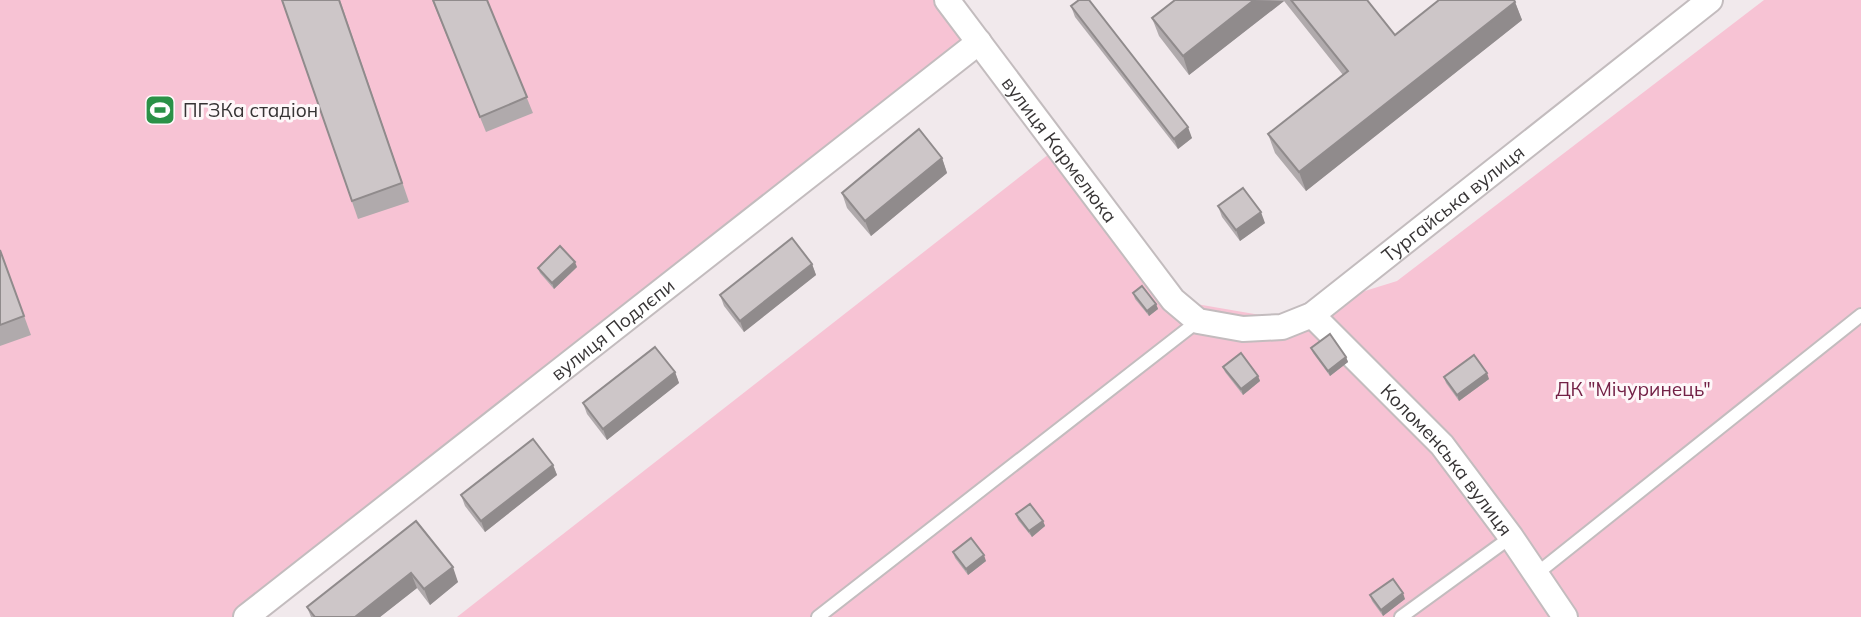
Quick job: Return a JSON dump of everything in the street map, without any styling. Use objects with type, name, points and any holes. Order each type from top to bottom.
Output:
[{"type":"street","name":"вулиця Кармелюка","points":[[947,0],[1173,300]]},
{"type":"street","name":"Тургайська вулиця","points":[[1173,300],[1198,321],[1243,329],[1282,327],[1312,315],[1710,0]]},
{"type":"street","name":"вулиця Подлєпи","points":[[246,617],[979,42]]},
{"type":"street","name":"Коломенська вулиця","points":[[1312,315],[1442,445],[1511,537],[1565,617]]},
{"type":"lane","points":[[1535,575],[1861,315]]},
{"type":"lane","points":[[818,617],[1198,321]]},
{"type":"lane","points":[[1401,617],[1511,537]]},
{"type":"green space","points":[[0,0],[947,0],[979,42],[246,617],[0,617]]},
{"type":"green space","name":"ДК \"Мічуринець\"","points":[[1764,0],[1861,0],[1861,617],[457,617],[1058,147],[1173,300],[1278,318],[1397,281]]},
{"type":"building","points":[[282,0],[339,0],[402,183],[352,201]]},
{"type":"building","points":[[433,0],[487,0],[527,97],[480,117]]},
{"type":"building","points":[[1079,0],[1089,0],[1188,127],[1174,139],[1071,6]]},
{"type":"building","points":[[1175,0],[1254,0],[1183,56],[1152,18]]},
{"type":"building","points":[[1291,0],[1367,0],[1395,35],[1439,0],[1515,2],[1299,172],[1268,134],[1348,71]]},
{"type":"building","points":[[919,129],[942,158],[865,221],[842,193]]},
{"type":"building","points":[[1243,188],[1261,212],[1236,230],[1218,206]]},
{"type":"building","points":[[792,238],[812,264],[740,321],[720,295]]},
{"type":"building","points":[[560,246],[575,262],[552,283],[538,268]]},
{"type":"building","points":[[0,250],[24,316],[0,325]]},
{"type":"building","points":[[1142,286],[1156,304],[1147,311],[1133,293]]},
{"type":"building","points":[[1330,334],[1346,357],[1328,371],[1311,348]]},
{"type":"building","points":[[655,347],[675,372],[603,429],[583,403]]},
{"type":"building","points":[[1241,353],[1258,376],[1241,389],[1223,367]]},
{"type":"building","points":[[1474,355],[1487,373],[1457,395],[1444,377]]},
{"type":"building","points":[[533,439],[553,465],[481,521],[461,495]]},
{"type":"building","points":[[1030,504],[1043,521],[1029,531],[1016,514]]},
{"type":"building","points":[[416,521],[453,567],[424,589],[411,573],[355,617],[315,617],[307,607]]},
{"type":"building","points":[[971,538],[984,555],[966,569],[953,552]]},
{"type":"building","points":[[1393,579],[1403,593],[1381,610],[1370,595]]},
{"type":"place","name":"ПГЗКа стадіон","points":[[160,110]]}]
